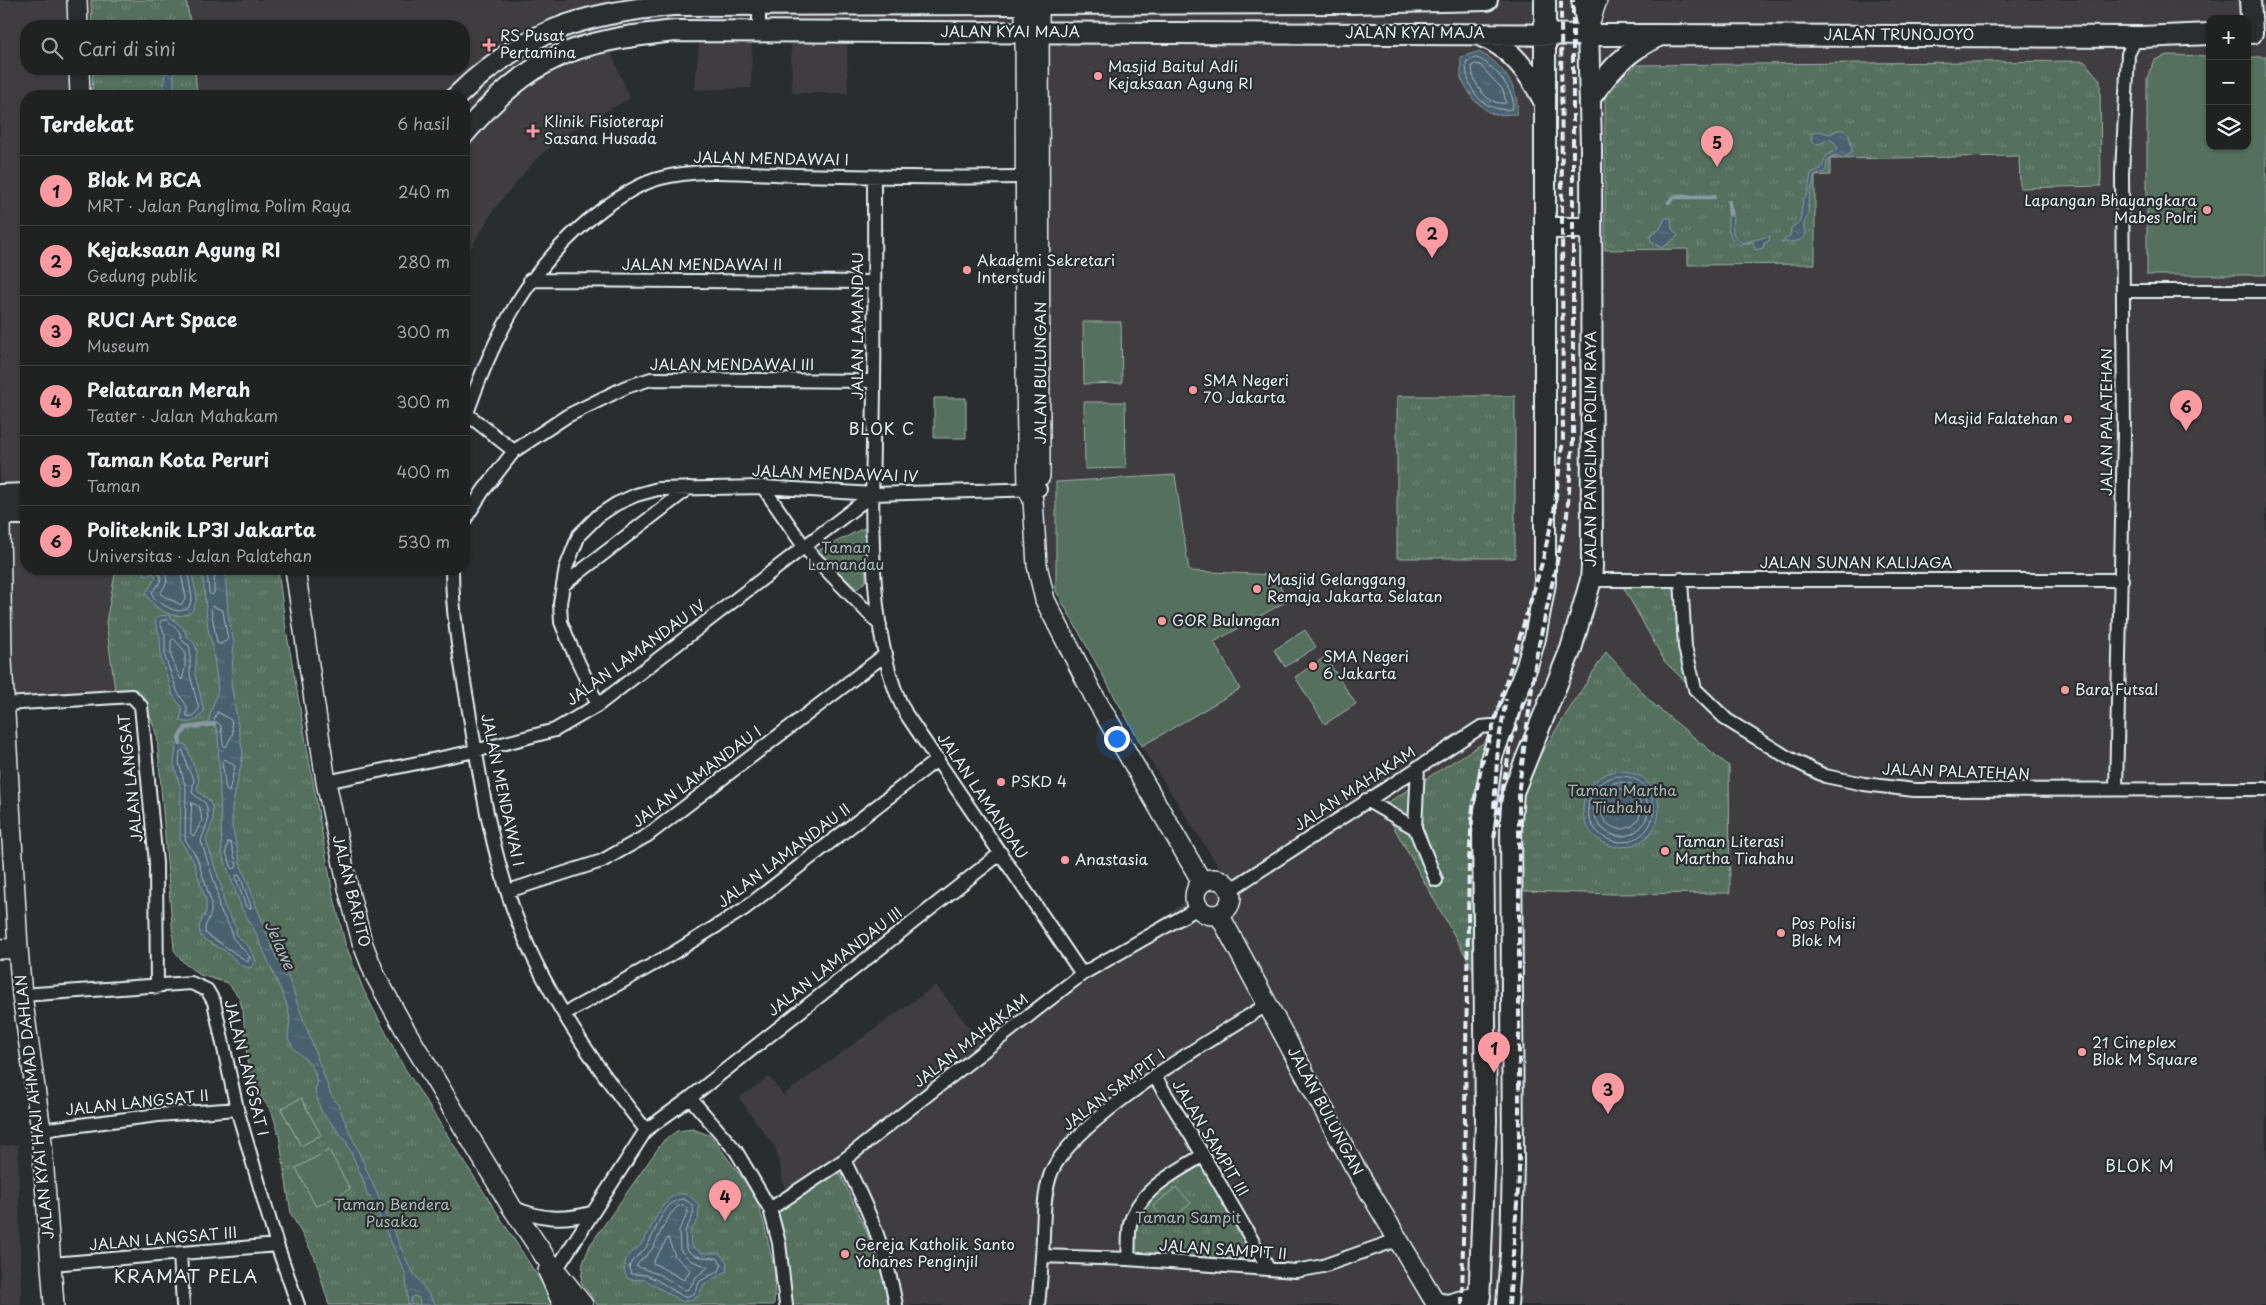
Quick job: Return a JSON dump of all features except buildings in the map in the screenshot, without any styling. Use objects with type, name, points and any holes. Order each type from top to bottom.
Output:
[{"type":"main road","name":"JALAN KYAI MAJA","points":[[464,90],[505,54],[529,40],[598,14],[673,5],[759,2],[1352,2],[1487,0]]},
{"type":"main road","points":[[1436,1304],[1448,1305],[1480,1300],[1484,1163],[1483,826],[1492,756],[1501,728],[1527,666],[1535,638],[1545,583],[1545,0]]},
{"type":"main road","name":"JALAN PANGLIMA POLIM RAYA","points":[[1506,1305],[1511,1253],[1513,1163],[1511,820],[1513,792],[1571,649],[1591,580],[1589,31],[1582,0]]},
{"type":"main road","points":[[2250,0],[2255,33]]},
{"type":"main road","name":"JALAN KYAI MAJA","points":[[470,127],[496,99],[528,71],[566,52],[601,41],[676,31],[1546,35],[1589,31]]},
{"type":"main road","name":"JALAN TRUNOJOYO","points":[[1589,31],[1663,34],[2141,37],[2206,34]]},
{"type":"main road","points":[[1474,34],[1492,40],[1502,47],[1529,77],[1544,101]]},
{"type":"main road","points":[[1590,98],[1614,65],[1638,46],[1663,34]]},
{"type":"main road","points":[[1544,228],[1591,228]]},
{"type":"main road","points":[[0,496],[20,494]]},
{"type":"main road","points":[[0,514],[20,514]]},
{"type":"main road","points":[[1484,1163],[1513,1163]]},
{"type":"street","points":[[77,0],[78,20]]},
{"type":"street","points":[[1589,31],[1597,0]]},
{"type":"street","points":[[759,2],[759,30]]},
{"type":"street","points":[[1032,2],[1033,33]]},
{"type":"street","name":"JALAN BULUNGAN","points":[[1033,33],[1027,177],[1026,382],[1037,565],[1045,600],[1094,696],[1202,882]]},
{"type":"street","name":"JALAN BULUNGAN","points":[[1033,33],[1034,493]]},
{"type":"street","points":[[2113,36],[2128,54],[2133,44],[2141,37]]},
{"type":"street","name":"JALAN PALATEHAN","points":[[2116,789],[2124,435],[2122,174],[2128,54]]},
{"type":"street","points":[[79,75],[80,90]]},
{"type":"street","name":"JALAN MENDAWAI I","points":[[470,405],[497,337],[530,280],[561,243],[592,217],[625,194],[660,178],[698,173],[874,177],[1027,177]]},
{"type":"street","name":"JALAN LAMANDAU","points":[[874,177],[874,567],[880,625],[886,654],[898,699],[1082,974]]},
{"type":"street","name":"JALAN MENDAWAI II","points":[[530,280],[874,282]]},
{"type":"street","points":[[2123,291],[2266,291]]},
{"type":"street","name":"JALAN MENDAWAI III","points":[[470,512],[483,491],[514,451],[567,416],[626,387],[651,379],[874,381]]},
{"type":"street","points":[[470,421],[514,451]]},
{"type":"street","points":[[764,487],[805,548],[880,625]]},
{"type":"street","name":"JALAN MENDAWAI IV","points":[[598,705],[561,622],[560,603],[566,568],[579,535],[598,516],[636,495],[658,490],[689,488],[764,487],[873,494],[1034,493]]},
{"type":"street","points":[[563,585],[689,488]]},
{"type":"street","name":"JALAN LAMANDAU IV","points":[[326,782],[475,751],[556,730],[598,705],[873,494]]},
{"type":"street","name":"JALAN KYAI HAJI AHMAD DAHLAN","points":[[0,520],[0,606],[6,704],[9,949],[22,995],[41,1130],[54,1305]]},
{"type":"street","name":"JALAN BARITO","points":[[296,575],[326,782],[348,888],[362,942],[376,975],[404,1028],[511,1206],[550,1263],[583,1305]]},
{"type":"street","name":"JALAN MENDAWAI I","points":[[452,575],[452,603],[475,751],[494,846],[508,891],[522,931],[564,1014],[646,1130]]},
{"type":"street","name":"JALAN PALATEHAN","points":[[1681,579],[1685,646],[1694,689],[1727,720],[1794,761],[1825,776],[1864,784],[1914,790],[2266,789]]},
{"type":"street","name":"JALAN SUNAN KALIJAGA","points":[[1591,580],[2122,580]]},
{"type":"street","name":"JALAN LAMANDAU I","points":[[508,891],[602,861],[648,835],[886,654]]},
{"type":"street","name":"JALAN LANGSAT","points":[[6,704],[132,696],[141,706],[156,863],[157,987]]},
{"type":"street","name":"JALAN MAHAKAM","points":[[1230,890],[1366,800],[1481,728],[1492,726],[1501,728]]},
{"type":"street","name":"JALAN LAMANDAU II","points":[[564,1014],[670,955],[744,910],[938,759]]},
{"type":"street","points":[[1418,767],[1415,828],[1436,880]]},
{"type":"street","points":[[1366,800],[1415,828]]},
{"type":"street","name":"JALAN LAMANDAU III","points":[[690,1098],[1001,852]]},
{"type":"street","points":[[1218,879],[1230,890],[1230,904],[1219,914],[1204,913],[1198,908],[1195,894],[1202,882],[1218,879]]},
{"type":"street","name":"JALAN MAHAKAM","points":[[770,1209],[844,1160],[1082,974],[1198,908]]},
{"type":"street","name":"JALAN BULUNGAN","points":[[1219,914],[1353,1164],[1436,1304]]},
{"type":"street","name":"JALAN LANGSAT I","points":[[22,995],[157,987],[191,983],[207,990],[214,1002],[237,1109],[277,1245],[298,1305]]},
{"type":"street","name":"JALAN SAMPIT I","points":[[1038,1305],[1045,1204],[1050,1177],[1060,1154],[1079,1134],[1155,1077],[1268,1004]]},
{"type":"street","name":"JALAN SAMPIT III","points":[[1155,1077],[1203,1155],[1268,1268]]},
{"type":"street","points":[[550,1263],[592,1213],[646,1130],[690,1098],[736,1150],[770,1209],[779,1244],[786,1305]]},
{"type":"street","name":"JALAN LANGSAT II","points":[[41,1130],[158,1115],[237,1109]]},
{"type":"street","points":[[1128,1259],[1130,1224],[1138,1204],[1151,1189],[1203,1155]]},
{"type":"street","points":[[844,1160],[869,1211],[879,1238],[889,1266],[896,1305]]},
{"type":"street","points":[[511,1206],[530,1215],[551,1219],[571,1218],[592,1213]]},
{"type":"street","name":"JALAN SAMPIT II","points":[[1042,1256],[1128,1259],[1296,1271],[1323,1266],[1397,1240]]},
{"type":"street","name":"JALAN LANGSAT III","points":[[52,1264],[277,1245]]},
{"type":"street","points":[[180,1254],[183,1305]]},
{"type":"street","name":"JALAN BARITO","points":[[550,1263],[550,1276],[563,1305]]},
{"type":"shaded area","points":[[0,0],[2266,0],[2266,1305],[800,1305],[792,1222],[776,1149],[739,1098],[769,1077],[783,1095],[936,985],[981,1043],[1224,875],[1147,756],[1056,591],[1027,472],[1015,42],[847,36],[848,93],[792,93],[791,41],[752,41],[751,88],[695,90],[699,43],[654,42],[611,53],[630,98],[566,134],[536,159],[494,209],[470,250],[470,90],[20,90],[20,575],[115,575],[106,622],[116,698],[0,709]]},
{"type":"shaded area","points":[[18,1145],[21,1305],[0,1305],[0,1146]]},
{"type":"green space","points":[[91,0],[186,0],[190,20],[92,20]]},
{"type":"green space","name":"Lapangan Bhayangkara Mabes Polri","points":[[2167,55],[2206,56],[2206,150],[2251,150],[2251,57],[2266,57],[2266,275],[2147,275],[2147,78],[2155,60]]},
{"type":"green space","points":[[2084,61],[2100,80],[2101,186],[2020,188],[2019,156],[1830,159],[1830,175],[1815,176],[1815,264],[1688,265],[1688,249],[1605,250],[1605,97],[1636,65]]},
{"type":"green space","points":[[93,75],[195,75],[197,90],[92,90]]},
{"type":"green space","points":[[1083,322],[1121,322],[1122,383],[1084,384]]},
{"type":"green space","points":[[1397,396],[1515,396],[1515,558],[1397,558]]},
{"type":"green space","points":[[934,398],[966,398],[966,438],[934,438]]},
{"type":"green space","points":[[1084,402],[1125,402],[1126,468],[1085,469]]},
{"type":"green space","name":"GOR Bulungan","points":[[1175,475],[1189,571],[1275,575],[1287,601],[1214,642],[1240,689],[1142,746],[1056,591],[1056,482]]},
{"type":"green space","name":"Taman Lamandau","points":[[864,528],[866,581],[857,589],[815,552]]},
{"type":"green space","name":"Taman Bendera Pusaka","points":[[115,575],[279,575],[285,623],[332,889],[345,943],[364,991],[402,1064],[556,1305],[329,1305],[315,1258],[291,1214],[279,1135],[272,1112],[249,1080],[243,1011],[239,997],[228,983],[200,975],[184,963],[174,950],[157,737],[145,708],[135,702],[116,698],[106,622]]},
{"type":"green space","points":[[1621,583],[1686,585],[1690,686],[1665,662]]},
{"type":"green space","points":[[1305,630],[1316,647],[1285,667],[1274,650]]},
{"type":"green space","name":"Taman Martha Tiahahu","points":[[1606,652],[1652,703],[1729,766],[1730,893],[1614,894],[1522,891],[1520,800],[1535,763]]},
{"type":"green space","points":[[1325,657],[1356,704],[1325,724],[1295,677]]},
{"type":"green space","points":[[1493,737],[1479,773],[1471,810],[1473,969],[1382,806]]},
{"type":"green space","points":[[301,1098],[321,1135],[301,1146],[281,1109]]},
{"type":"green space","points":[[693,1129],[711,1136],[755,1195],[764,1223],[775,1273],[774,1305],[597,1305],[581,1282],[583,1263],[590,1245],[664,1140],[677,1131]]},
{"type":"green space","points":[[329,1150],[350,1189],[316,1207],[296,1168]]},
{"type":"green space","name":"Taman Sampit","points":[[1202,1165],[1258,1259],[1136,1255],[1135,1225],[1154,1194]]},
{"type":"green space","points":[[838,1169],[884,1270],[888,1305],[793,1305],[781,1240],[778,1208]]},
{"type":"green space","points":[[1176,1187],[1191,1203],[1167,1223],[1153,1206]]},
{"type":"water","points":[[1477,52],[1493,61],[1507,77],[1516,96],[1516,114],[1496,115],[1487,111],[1473,99],[1461,78],[1461,57]]},
{"type":"water","points":[[165,75],[174,75],[174,90],[164,90]]},
{"type":"water","points":[[1841,129],[1849,134],[1852,152],[1843,159],[1836,155],[1830,157],[1825,172],[1814,176],[1808,203],[1808,215],[1804,224],[1806,235],[1804,238],[1798,241],[1781,242],[1790,236],[1791,228],[1800,222],[1803,200],[1808,193],[1811,173],[1821,169],[1826,156],[1838,149],[1834,142],[1829,139],[1819,144],[1812,143],[1811,134],[1819,131],[1830,134]]},
{"type":"water","points":[[1733,211],[1733,233],[1735,237],[1742,243],[1770,236],[1769,241],[1764,243],[1763,248],[1755,250],[1753,242],[1740,245],[1733,240],[1729,230],[1728,218]]},
{"type":"water","points":[[1665,218],[1671,218],[1672,229],[1678,236],[1662,248],[1651,242],[1650,236],[1660,229]]},
{"type":"water","points":[[154,575],[192,575],[197,598],[193,610],[181,616],[174,615],[166,613],[154,604],[146,593],[156,577]]},
{"type":"water","points":[[203,575],[225,575],[228,615],[234,643],[231,683],[243,754],[232,808],[232,826],[241,865],[275,955],[288,977],[331,1095],[337,1103],[409,1266],[436,1305],[420,1305],[419,1298],[414,1296],[411,1298],[411,1305],[408,1305],[406,1275],[371,1198],[367,1196],[364,1182],[346,1141],[321,1111],[315,1091],[317,1084],[315,1073],[310,1063],[294,1049],[288,1039],[290,1018],[286,1002],[255,931],[242,909],[222,854],[218,733],[216,727],[210,725],[209,719],[218,689],[213,648],[208,629]]},
{"type":"water","points":[[168,615],[183,628],[197,650],[195,674],[204,711],[197,719],[191,722],[180,721],[182,708],[173,695],[161,659],[160,636],[155,622],[158,616]]},
{"type":"water","points":[[180,743],[186,745],[199,780],[197,791],[209,800],[212,807],[213,821],[206,840],[222,889],[224,906],[236,928],[236,935],[249,947],[256,961],[250,968],[242,966],[225,951],[203,939],[200,934],[199,926],[206,912],[206,901],[193,860],[180,840],[181,789],[174,764],[176,746]]},
{"type":"water","points":[[1614,771],[1628,771],[1642,777],[1653,788],[1659,802],[1656,824],[1648,836],[1628,847],[1614,847],[1600,841],[1589,830],[1583,816],[1583,802],[1589,788],[1600,777]]},
{"type":"water","points":[[676,1194],[690,1196],[699,1207],[698,1220],[690,1232],[691,1246],[702,1253],[719,1253],[727,1262],[727,1271],[704,1284],[698,1297],[683,1302],[645,1280],[628,1279],[624,1270],[627,1258],[642,1243],[665,1204]]},
{"type":"waterway","points":[[1669,202],[1674,197],[1714,197]]},
{"type":"waterway","points":[[1729,202],[1730,214]]},
{"type":"waterway","points":[[180,743],[179,737],[186,728],[214,724]]},
{"type":"railway","points":[[1462,1305],[1469,859],[1473,808],[1482,763],[1542,563],[1554,512],[1563,439],[1561,0]]},
{"type":"railway","points":[[1509,1305],[1519,1177],[1519,787],[1536,658],[1567,515],[1573,441],[1573,0]]},
{"type":"railway","points":[[1494,838],[1510,747],[1525,697]]},
{"type":"railway","points":[[1494,808],[1498,745],[1506,699]]},
{"type":"place","name":"RS Pusat Pertamina","points":[[489,45]]},
{"type":"place","name":"Masjid Baitul Adli Kejaksaan Agung RI","points":[[1098,76]]},
{"type":"place","name":"Klinik Fisioterapi Sasana Husada","points":[[533,131]]},
{"type":"place","name":"Taman Kota Peruri","points":[[1717,167]]},
{"type":"place","name":"Lapangan Bhayangkara Mabes Polri","points":[[2207,210]]},
{"type":"place","name":"Kejaksaan Agung RI","points":[[1432,258]]},
{"type":"place","name":"Akademi Sekretari Interstudi","points":[[967,270]]},
{"type":"place","name":"SMA Negeri 70 Jakarta","points":[[1193,390]]},
{"type":"place","name":"Masjid Falatehan","points":[[2068,419]]},
{"type":"place","name":"Politeknik LP3I Jakarta","points":[[2186,431]]},
{"type":"place","name":"Masjid Gelanggang Remaja Jakarta Selatan","points":[[1257,589]]},
{"type":"place","name":"GOR Bulungan","points":[[1162,621]]},
{"type":"place","name":"SMA Negeri 6 Jakarta","points":[[1313,666]]},
{"type":"place","name":"Bara Futsal","points":[[2065,690]]},
{"type":"place","name":"PSKD 4","points":[[1001,782]]},
{"type":"place","name":"Taman Literasi Martha Tiahahu","points":[[1665,851]]},
{"type":"place","name":"Anastasia","points":[[1065,860]]},
{"type":"place","name":"Pos Polisi Blok M","points":[[1781,933]]},
{"type":"place","name":"21 Cineplex Blok M Square","points":[[2082,1052]]},
{"type":"place","name":"Blok M BCA","points":[[1494,1073]]},
{"type":"place","name":"RUCI Art Space","points":[[1608,1114]]},
{"type":"place","name":"Pelataran Merah","points":[[725,1221]]},
{"type":"place","name":"Gereja Katholik Santo Yohanes Penginjil","points":[[845,1254]]},
{"type":"district","name":"BLOK C","points":[[882,429]]},
{"type":"district","name":"BLOK M","points":[[2140,1166]]},
{"type":"district","name":"KRAMAT PELA","points":[[186,1277]]},
{"type":"water label","name":"Jelawe","points":[[280,945]]}]
